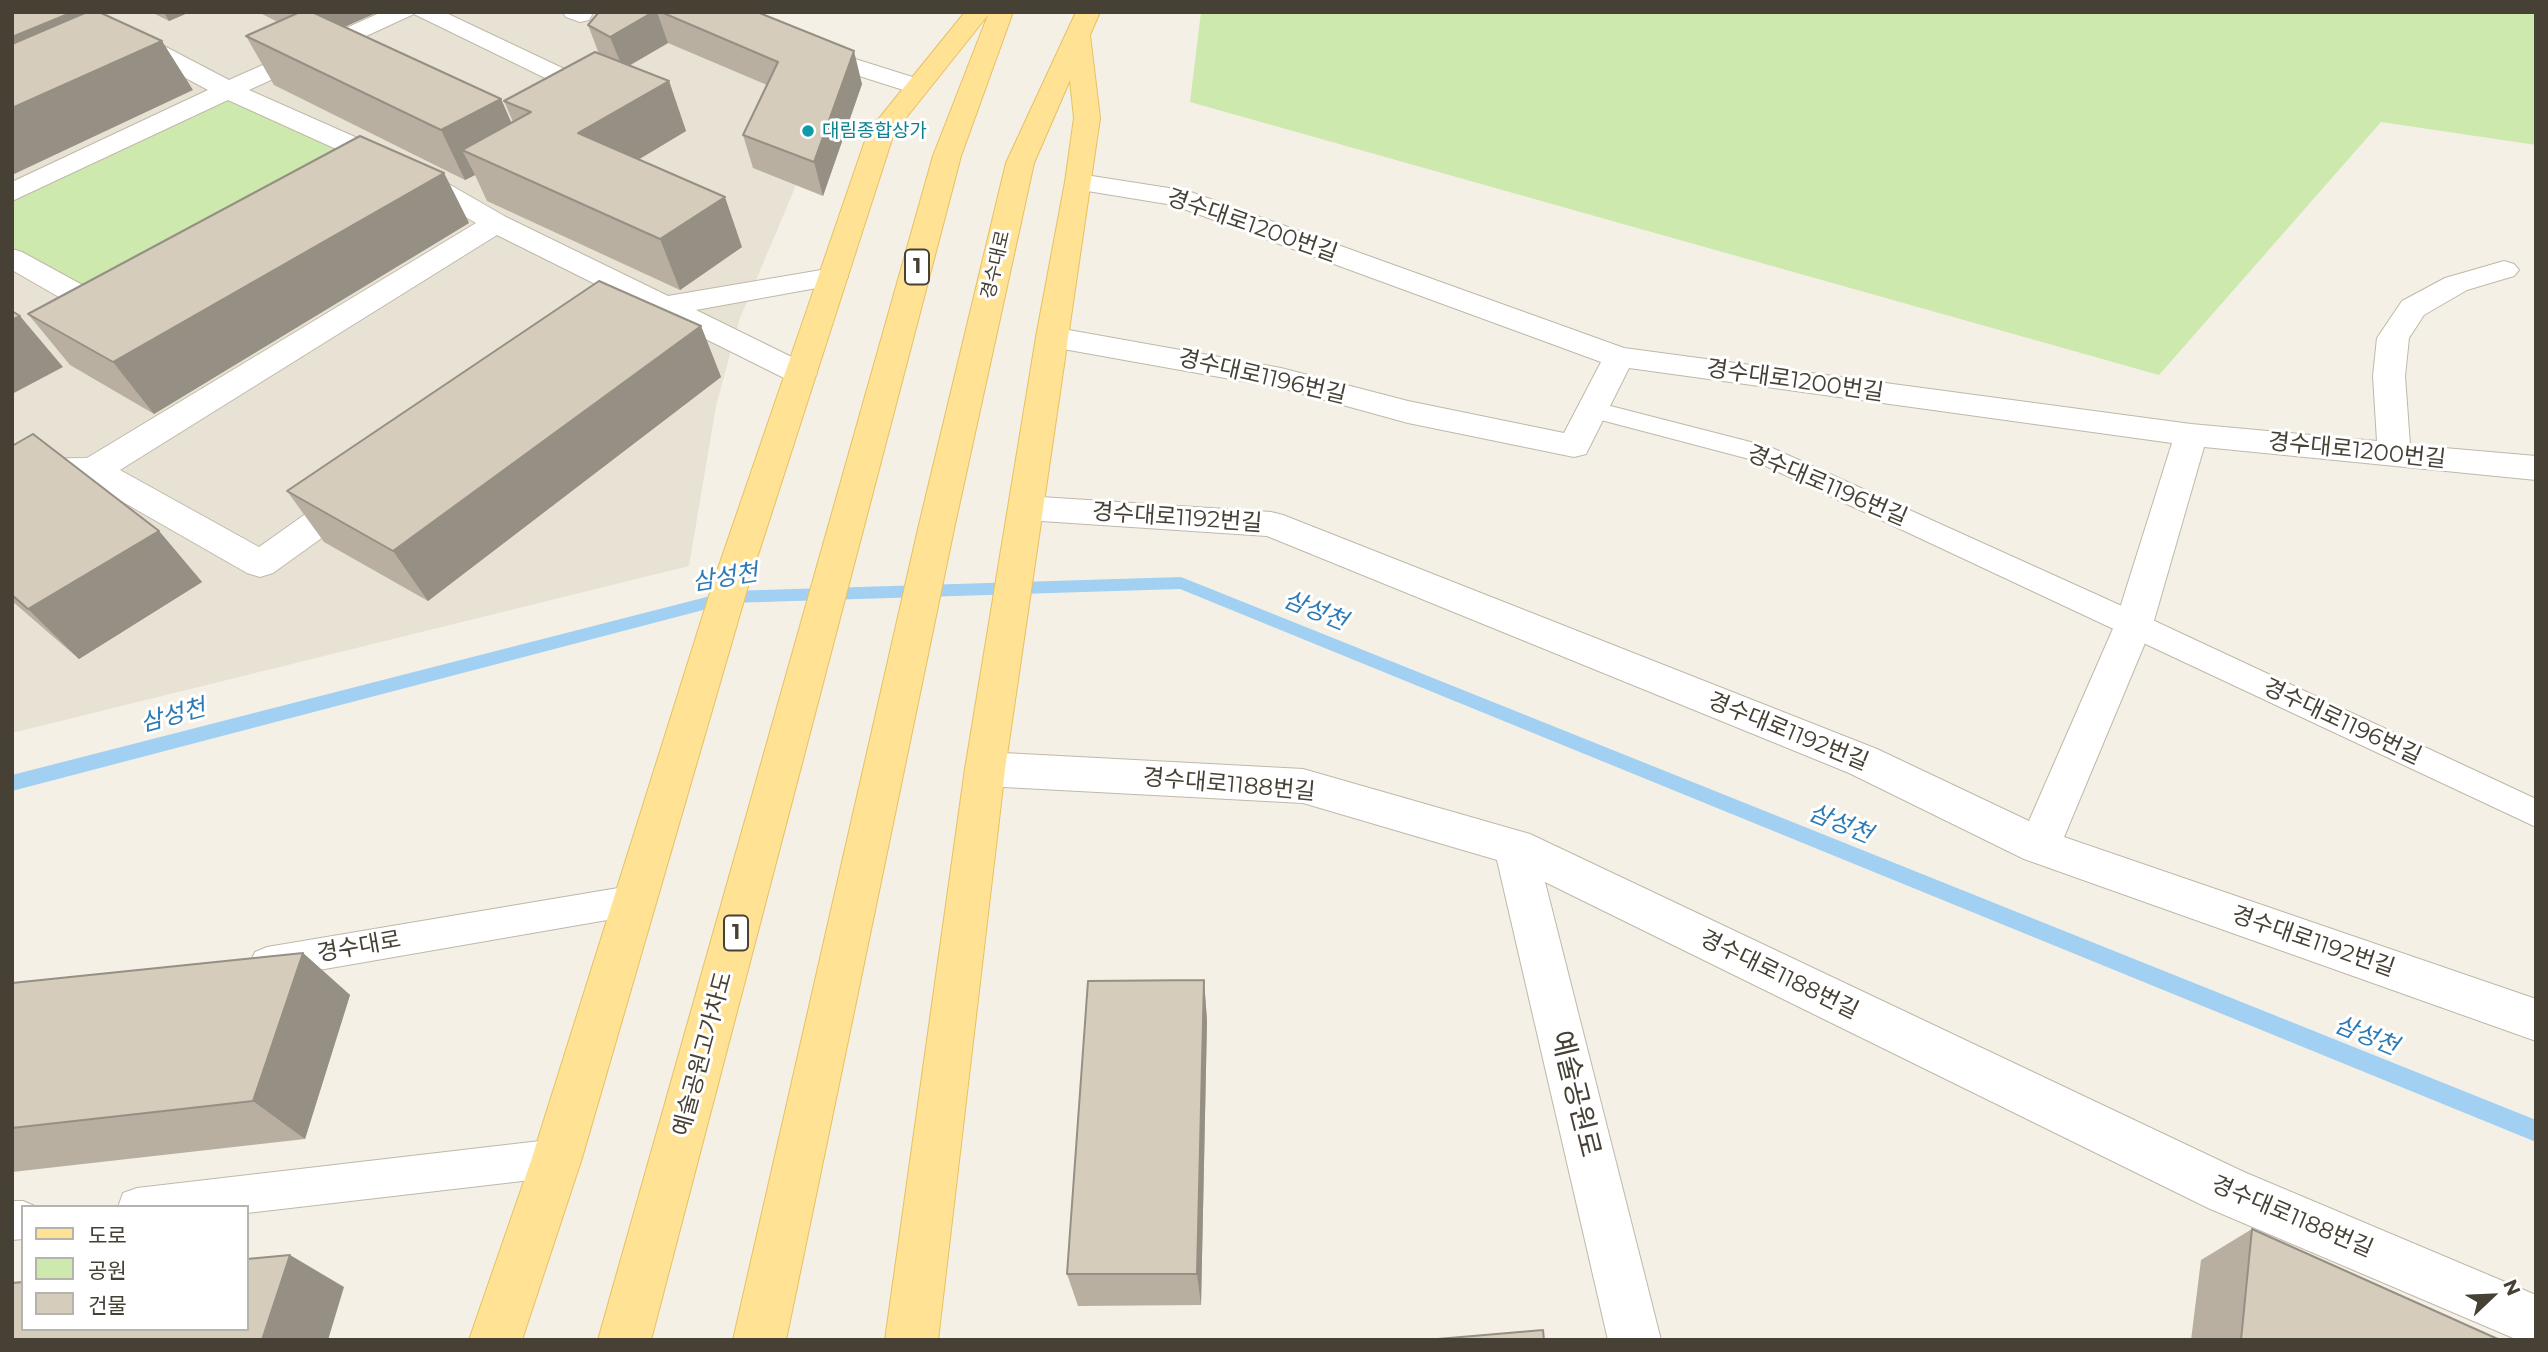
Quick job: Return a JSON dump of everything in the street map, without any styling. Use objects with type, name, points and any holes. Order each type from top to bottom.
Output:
[{"type":"main road","points":[[495,1340],[557,1158],[731,583],[881,132],[978,12]]},
{"type":"main road","name":"예술공원고가차도","points":[[624,1340],[947,156],[1001,12]]},
{"type":"main road","points":[[911,1340],[985,769],[1052,337],[1079,183],[1087,118],[1083,24]]},
{"type":"main road","name":"경수대로","points":[[759,1340],[936,529],[1020,163],[1083,24]]},
{"type":"street","points":[[80,12],[385,173],[496,223],[801,374]]},
{"type":"street","points":[[12,193],[228,89],[403,12]]},
{"type":"street","points":[[424,12],[587,89]]},
{"type":"street","points":[[737,12],[802,50],[916,86]]},
{"type":"street","points":[[94,52],[128,36]]},
{"type":"street","name":"경수대로1200번길","points":[[1079,183],[1178,197],[1619,356],[2191,435],[2536,468]]},
{"type":"street","points":[[94,470],[496,223]]},
{"type":"street","points":[[12,257],[120,318],[144,305]]},
{"type":"street","points":[[2394,454],[2389,376],[2393,338],[2413,309],[2456,284],[2504,270]]},
{"type":"street","points":[[664,306],[833,277]]},
{"type":"street","name":"경수대로1196번길","points":[[1052,337],[1281,378],[1408,412],[1574,446],[1591,409]]},
{"type":"street","points":[[1591,409],[1619,356]]},
{"type":"street","points":[[2039,846],[2134,624],[2191,435]]},
{"type":"street","points":[[12,471],[94,470],[260,564],[383,476]]},
{"type":"street","name":"경수대로1192번길","points":[[1025,516],[1271,524],[1863,761],[2039,846],[2536,1020]]},
{"type":"street","name":"경수대로1188번길","points":[[985,769],[1303,786],[1515,848],[2226,1190],[2536,1321]]},
{"type":"street","name":"예술공원로","points":[[1515,848],[1635,1340]]},
{"type":"lane","name":"경수대로1196번길","points":[[1591,409],[1761,453],[2134,624],[2536,814]]},
{"type":"lane","name":"경수대로","points":[[236,968],[636,900]]},
{"type":"lane","points":[[154,1205],[557,1158]]},
{"type":"shaded area","points":[[12,12],[693,12],[854,92],[816,138],[740,318],[716,406],[689,566],[12,733]]},
{"type":"green space","points":[[1201,12],[2536,12],[2536,145],[2381,122],[2159,375],[1190,102]]},
{"type":"green space","points":[[228,90],[397,166],[120,318],[12,258],[12,193]]},
{"type":"building","points":[[12,12],[73,12],[12,37]]},
{"type":"building","points":[[87,12],[99,12],[162,41],[12,108],[12,44]]},
{"type":"building","points":[[300,12],[312,12],[501,99],[441,130],[246,36]]},
{"type":"building","points":[[599,12],[653,12],[610,37],[588,25]]},
{"type":"building","points":[[661,12],[757,12],[854,51],[814,162],[743,135],[778,62]]},
{"type":"building","points":[[595,52],[669,81],[578,133],[725,197],[660,239],[462,150],[531,112],[504,101]]},
{"type":"building","points":[[360,136],[444,173],[113,362],[28,314]]},
{"type":"building","points":[[599,281],[701,326],[393,551],[287,491]]},
{"type":"building","points":[[12,311],[20,316],[12,320]]},
{"type":"building","points":[[33,434],[159,531],[28,609],[12,595],[12,446]]},
{"type":"building","points":[[303,953],[253,1101],[12,1128],[12,983]]},
{"type":"building","points":[[1204,980],[1197,1274],[1067,1274],[1088,981]]},
{"type":"building","points":[[2252,1229],[2500,1340],[2241,1340]]},
{"type":"building","points":[[290,1255],[262,1340],[12,1340],[12,1283],[21,1282],[21,1331],[248,1331],[248,1259]]},
{"type":"building","points":[[1543,1330],[1544,1340],[1426,1340]]},
{"type":"waterway","name":"삼성천","points":[[12,783],[730,597],[1181,583],[2536,1131]]},
{"type":"place","name":"대림종합상가","points":[[808,131]]}]
